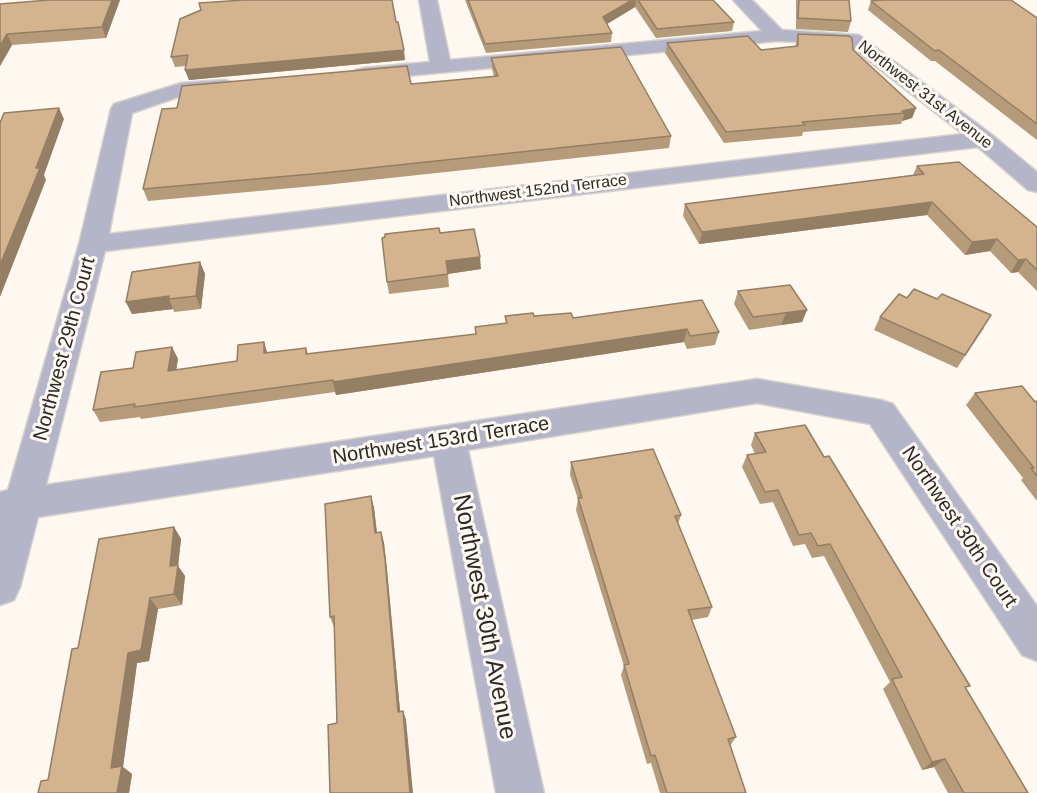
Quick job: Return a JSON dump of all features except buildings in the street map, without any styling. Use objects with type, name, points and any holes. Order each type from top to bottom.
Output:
[{"type":"street","points":[[428,0],[441,67]]},
{"type":"street","points":[[741,0],[777,35]]},
{"type":"street","name":"Northwest 31st Avenue","points":[[346,75],[777,35],[852,39],[983,139],[1037,185]]},
{"type":"street","name":"Northwest 29th Court","points":[[0,587],[12,505],[93,244],[122,109],[181,89],[240,84]]},
{"type":"street","name":"Northwest 152nd Terrace","points":[[93,244],[983,139]]},
{"type":"street","name":"Northwest 153rd Terrace","points":[[12,505],[757,391],[881,412]]},
{"type":"street","name":"Northwest 30th Court","points":[[881,412],[1037,641]]},
{"type":"street","name":"Northwest 30th Avenue","points":[[448,440],[520,793]]}]
